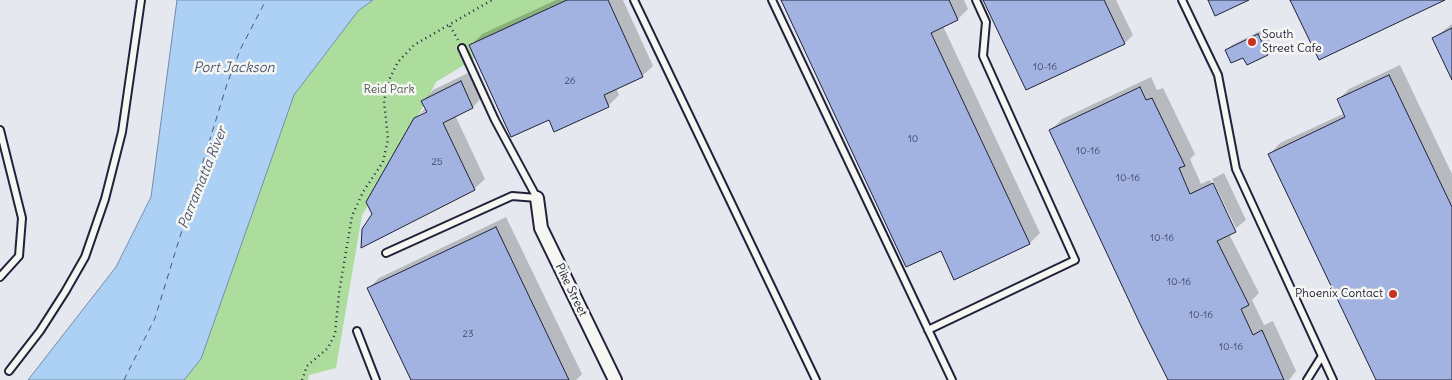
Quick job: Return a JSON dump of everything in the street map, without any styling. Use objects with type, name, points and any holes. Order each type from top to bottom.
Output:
[{"type":"street","name":"Pike Street","points":[[537,198],[541,228],[615,380]]},
{"type":"lane","points":[[9,370],[40,332],[66,292],[85,256],[105,198],[122,132],[141,0]]},
{"type":"lane","points":[[634,0],[816,380]]},
{"type":"lane","points":[[772,0],[952,380]]},
{"type":"lane","points":[[928,330],[1075,260],[983,56],[986,22],[976,0]]},
{"type":"lane","points":[[1182,0],[1218,75],[1236,169],[1333,380]]},
{"type":"lane","points":[[462,48],[495,120],[537,198]]},
{"type":"lane","points":[[0,130],[22,218],[19,256],[0,277]]},
{"type":"lane","points":[[386,253],[512,196],[537,198]]},
{"type":"lane","points":[[357,331],[376,380]]},
{"type":"lane","points":[[1307,380],[1322,356]]},
{"type":"path","points":[[302,380],[307,366],[328,348],[336,334],[339,293],[352,216],[364,192],[383,162],[388,139],[384,101],[389,80],[398,62],[414,45],[450,26],[492,0]]},
{"type":"path","points":[[450,26],[462,48]]},
{"type":"green space","name":"Reid Park","points":[[373,0],[570,0],[436,82],[386,176],[362,215],[336,368],[309,375],[308,380],[184,380],[201,359],[294,95],[358,11]]},
{"type":"water","name":"Port Jackson","points":[[177,0],[373,0],[358,11],[294,95],[201,359],[184,380],[28,380],[116,267],[151,197]]},
{"type":"building","points":[[567,0],[608,0],[643,77],[604,95],[609,107],[554,132],[549,120],[511,137],[469,45]]},
{"type":"building","points":[[781,0],[949,0],[958,20],[931,33],[1030,244],[954,280],[941,251],[906,267]]},
{"type":"building","points":[[983,0],[1104,0],[1125,44],[1026,90]]},
{"type":"building","points":[[1208,0],[1249,0],[1215,16]]},
{"type":"building","points":[[1290,0],[1445,0],[1319,60]]},
{"type":"building","points":[[1452,28],[1452,80],[1432,38]]},
{"type":"building","name":"South Street Cafe","points":[[1258,34],[1268,55],[1247,65],[1243,58],[1231,63],[1225,50]]},
{"type":"building","name":"Phoenix Contact","points":[[1389,75],[1452,207],[1452,380],[1376,380],[1268,154],[1345,117],[1337,99]]},
{"type":"building","points":[[461,81],[473,108],[443,123],[475,190],[361,248],[362,229],[372,214],[366,202],[414,118],[427,112],[421,101]]},
{"type":"building","points":[[1140,87],[1146,100],[1152,98],[1185,166],[1179,168],[1190,194],[1213,183],[1236,232],[1217,241],[1249,305],[1241,309],[1253,335],[1262,330],[1284,380],[1168,380],[1140,324],[1049,130]]},
{"type":"building","points":[[496,227],[569,380],[411,380],[367,288]]},
{"type":"ferry route","points":[[124,380],[155,318],[227,84],[241,48],[266,0]]},
{"type":"place","name":"South Street Cafe","points":[[1252,42]]},
{"type":"place","name":"Phoenix Contact","points":[[1393,294]]},
{"type":"water label","name":"Parramatta River","points":[[203,178]]}]
